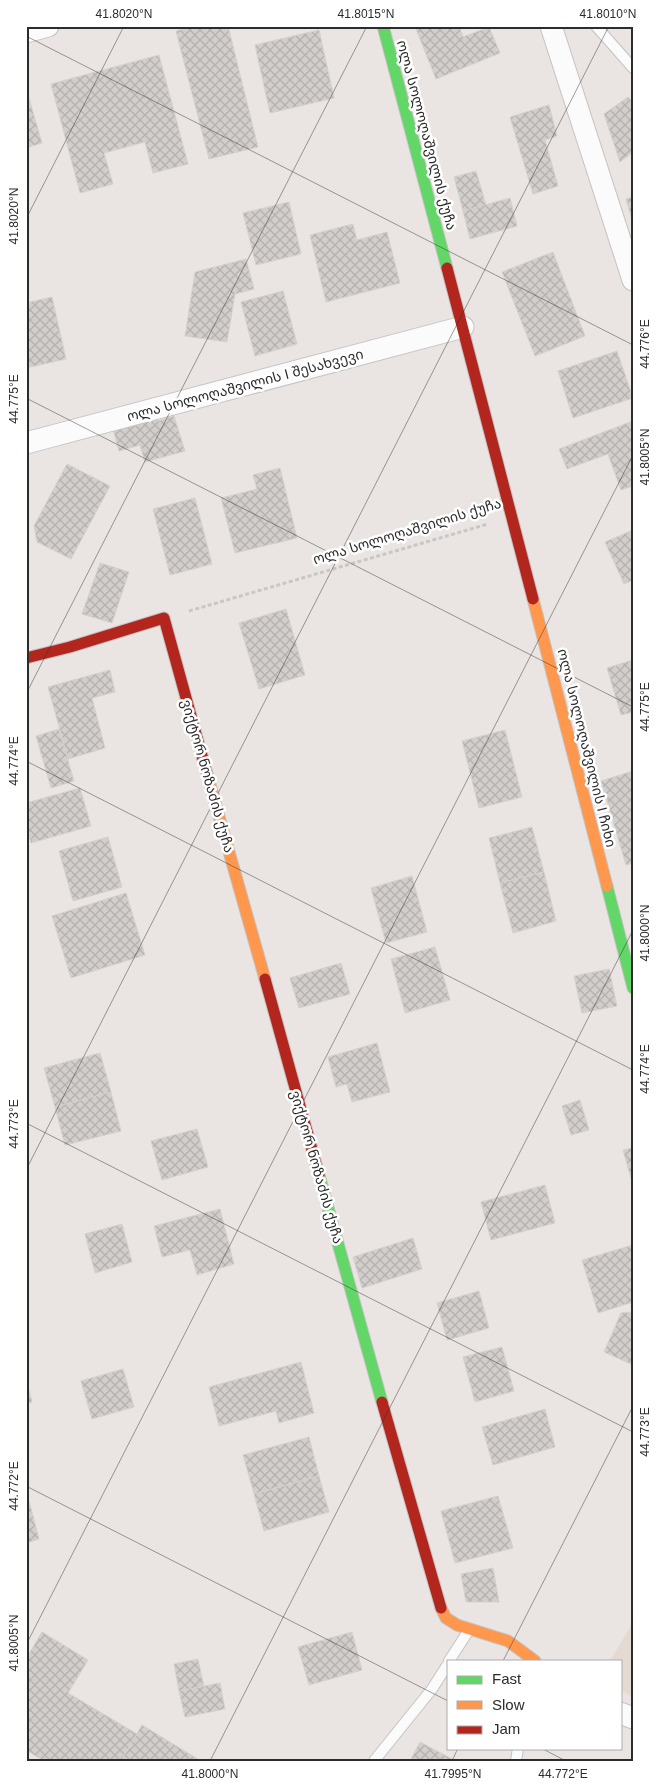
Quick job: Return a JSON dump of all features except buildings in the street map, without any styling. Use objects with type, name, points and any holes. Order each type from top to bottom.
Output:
[{"type":"street","points":[[26,32],[48,26]]},
{"type":"street","name":"ოლა სოლოღაშვილის ქუჩა","points":[[383,26],[512,516]]},
{"type":"street","points":[[552,26],[633,280]]},
{"type":"street","name":"ოლა სოლოღაშვილის I შესახვევი","points":[[26,444],[463,328]]},
{"type":"street","name":"ოლა სოლოღაშვილის I ჩიხი","points":[[512,516],[633,988]]},
{"type":"street","points":[[26,658],[70,647],[164,618]]},
{"type":"street","name":"ვიქტორ ნოზაძის ქუჩა","points":[[164,618],[438,1603],[446,1618],[457,1625],[508,1641],[534,1660]]},
{"type":"lane","points":[[596,26],[633,68]]},
{"type":"lane","points":[[450,1660],[469,1629]]},
{"type":"lane","points":[[374,1761],[432,1690],[447,1665]]},
{"type":"path","name":"ოლა სოლოღაშვილის ქუჩა","points":[[164,618],[512,516]]},
{"type":"shaded area","points":[[633,1622],[633,1697],[622,1691],[622,1660],[611,1660]]},
{"type":"traffic: fast","points":[[383,26],[447,268]]},
{"type":"traffic: fast","points":[[607,886],[633,988]]},
{"type":"traffic: fast","points":[[319,1175],[382,1402]]},
{"type":"traffic: slow","points":[[533,599],[607,886]]},
{"type":"traffic: slow","points":[[207,774],[265,979]]},
{"type":"traffic: slow","points":[[441,1608],[446,1618],[457,1625],[508,1641],[534,1660]]},
{"type":"traffic: jam","points":[[447,268],[533,599]]},
{"type":"traffic: jam","points":[[26,658],[70,647],[164,618],[207,774]]},
{"type":"traffic: jam","points":[[265,979],[319,1175]]},
{"type":"traffic: jam","points":[[382,1402],[441,1608]]}]
